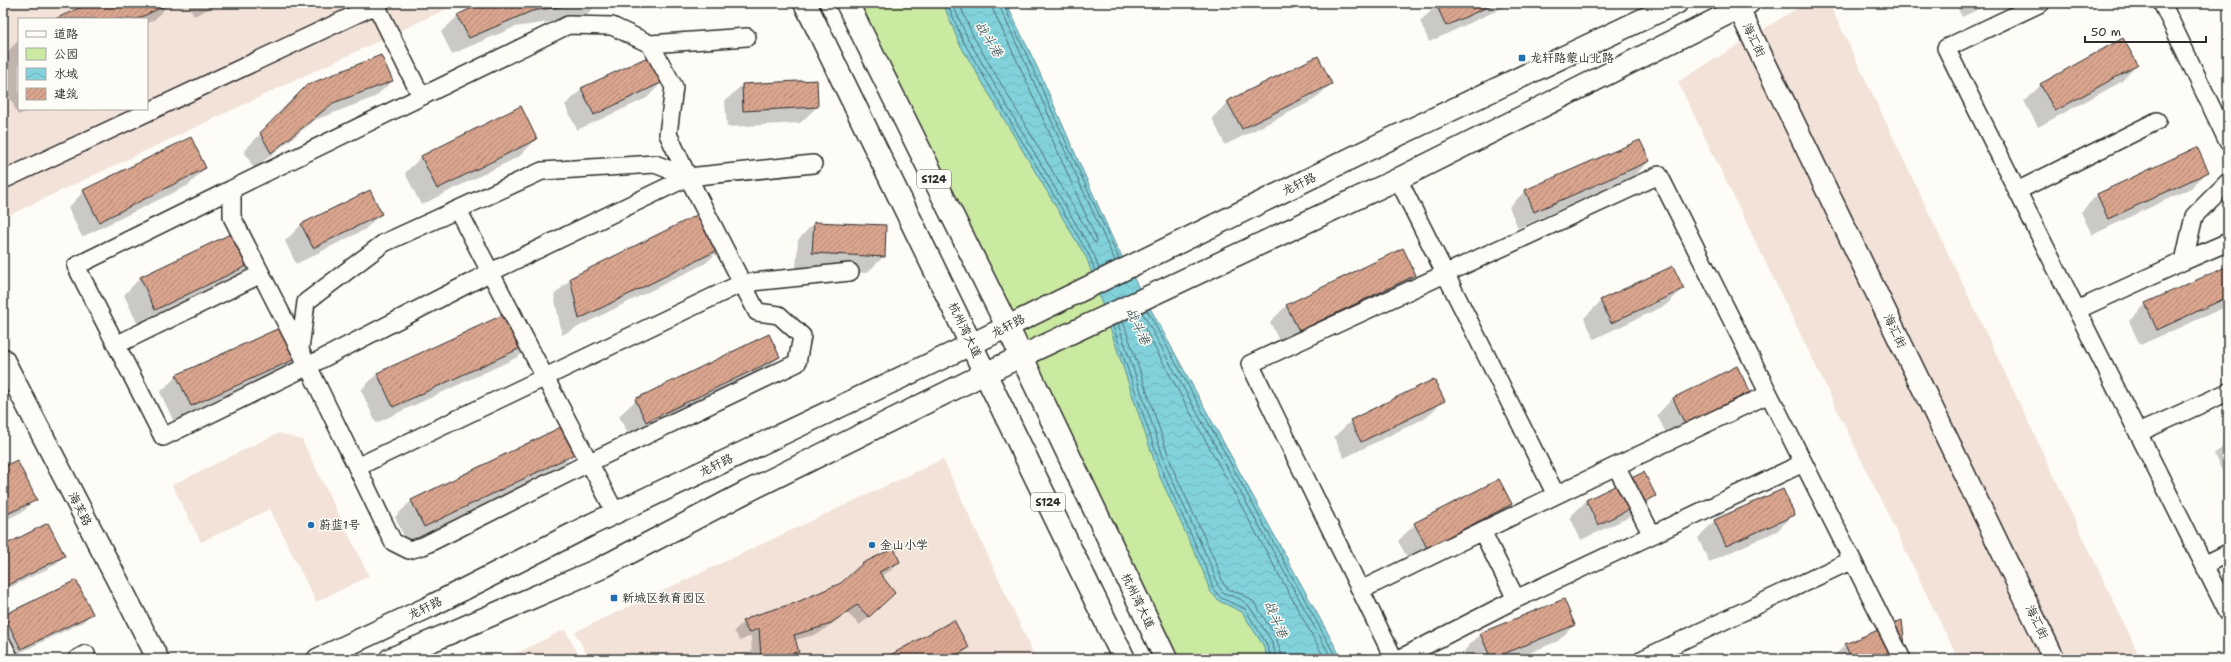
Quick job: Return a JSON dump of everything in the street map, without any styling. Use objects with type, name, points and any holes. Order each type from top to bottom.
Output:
[{"type":"main road","name":"杭州湾大道","points":[[805,3],[1124,659]]},
{"type":"main road","name":"杭州湾大道","points":[[847,3],[1022,356],[1166,659]]},
{"type":"street","name":"龙轩路","points":[[318,659],[429,607],[592,524],[616,514],[972,344],[1061,299],[1677,3]]},
{"type":"street","points":[[2041,3],[1946,48],[2228,613]]},
{"type":"street","points":[[2162,3],[2228,142]]},
{"type":"street","points":[[3,180],[377,4],[421,96]]},
{"type":"street","points":[[390,659],[599,569],[746,492],[986,373],[1398,179],[1741,5]]},
{"type":"street","name":"海汇街","points":[[1741,5],[2054,659]]},
{"type":"street","points":[[747,37],[650,44],[612,26],[568,25],[76,266],[163,437],[308,366],[491,272],[688,177],[813,164]]},
{"type":"street","points":[[232,189],[232,217],[308,366],[393,542],[409,550],[423,546],[588,463],[797,363],[802,336],[779,315],[757,312],[688,177],[668,134],[674,87],[650,44]]},
{"type":"street","points":[[2017,191],[2157,121]]},
{"type":"street","points":[[300,350],[306,302],[384,243],[542,171],[655,164],[688,177]]},
{"type":"street","points":[[1394,659],[1250,364],[1659,175],[1902,659]]},
{"type":"street","points":[[1398,179],[1447,274],[1556,495]]},
{"type":"street","points":[[2184,261],[2194,216],[2228,182]]},
{"type":"street","points":[[458,210],[588,463],[616,514]]},
{"type":"street","points":[[2077,310],[2228,242]]},
{"type":"street","points":[[357,467],[742,283],[850,272]]},
{"type":"street","points":[[116,345],[262,274]]},
{"type":"street","name":"海芙路","points":[[5,369],[158,659]]},
{"type":"street","points":[[2138,433],[2228,392]]},
{"type":"street","points":[[1361,590],[1616,466],[1769,394]]},
{"type":"street","points":[[1399,659],[1516,599],[1803,463]]},
{"type":"street","points":[[1616,466],[1652,535]]},
{"type":"street","points":[[1482,531],[1516,599]]},
{"type":"street","points":[[2204,565],[2228,553]]},
{"type":"street","points":[[1644,659],[1852,560]]},
{"type":"street","points":[[3,645],[10,659]]},
{"type":"shaded area","points":[[3,3],[459,3],[3,218]]},
{"type":"shaded area","points":[[1806,3],[1829,3],[2141,659],[1958,659],[1678,82]]},
{"type":"shaded area","name":"蔚蓝1号","points":[[279,433],[302,440],[369,576],[316,602],[270,509],[201,542],[172,485]]},
{"type":"shaded area","name":"金山小学","points":[[943,459],[1036,659],[589,659],[575,632]]},
{"type":"shaded area","points":[[565,629],[580,659],[506,659]]},
{"type":"green space","points":[[855,3],[949,3],[1093,258],[1242,606],[1275,659],[1178,659]]},
{"type":"water","name":"战斗港","points":[[943,3],[1006,3],[1038,69],[1115,244],[1342,659],[1268,659],[1263,645],[1242,612],[1219,601],[1210,591],[1203,571],[1159,475],[1087,259],[959,43]]},
{"type":"building","points":[[90,3],[171,3],[139,18],[57,18]]},
{"type":"building","points":[[482,3],[585,3],[532,11],[469,38],[457,15]]},
{"type":"building","points":[[1496,3],[1446,26],[1436,4]]},
{"type":"building","points":[[2123,38],[2138,65],[2055,111],[2040,84]]},
{"type":"building","points":[[381,55],[393,81],[333,103],[271,153],[260,133],[307,85]]},
{"type":"building","points":[[652,55],[665,81],[594,115],[581,88]]},
{"type":"building","points":[[1318,56],[1332,84],[1242,129],[1227,101]]},
{"type":"building","points":[[817,80],[818,107],[743,111],[742,84]]},
{"type":"building","points":[[521,106],[537,139],[437,189],[421,156]]},
{"type":"building","points":[[191,137],[206,168],[99,222],[83,190]]},
{"type":"building","points":[[1640,140],[1650,161],[1534,212],[1525,190]]},
{"type":"building","points":[[2197,147],[2209,172],[2108,219],[2097,194]]},
{"type":"building","points":[[370,190],[382,214],[313,248],[301,224]]},
{"type":"building","points":[[705,211],[724,247],[579,319],[570,278]]},
{"type":"building","points":[[814,222],[886,225],[885,257],[812,253]]},
{"type":"building","points":[[241,229],[257,261],[155,310],[140,277]]},
{"type":"building","points":[[1403,248],[1416,275],[1299,331],[1286,305]]},
{"type":"building","points":[[1673,266],[1684,289],[1611,323],[1600,300]]},
{"type":"building","points":[[2228,266],[2228,297],[2157,330],[2145,303]]},
{"type":"building","points":[[520,307],[536,341],[393,407],[377,373]]},
{"type":"building","points":[[288,324],[302,356],[191,406],[176,375]]},
{"type":"building","points":[[769,334],[780,357],[646,422],[635,399]]},
{"type":"building","points":[[1737,366],[1750,392],[1685,424],[1673,398]]},
{"type":"building","points":[[1434,379],[1445,401],[1361,442],[1350,420]]},
{"type":"building","points":[[563,426],[577,453],[424,527],[411,500]]},
{"type":"building","points":[[17,460],[37,500],[3,516],[3,467]]},
{"type":"building","points":[[1644,472],[1656,496],[1598,525],[1586,500]]},
{"type":"building","points":[[1499,479],[1512,504],[1427,548],[1414,523]]},
{"type":"building","points":[[1783,489],[1795,515],[1726,546],[1714,520]]},
{"type":"building","points":[[48,523],[65,556],[3,588],[3,546]]},
{"type":"building","points":[[894,548],[900,562],[879,572],[895,593],[869,617],[857,605],[828,625],[794,635],[799,652],[761,658],[759,628],[749,633],[742,621],[755,615],[795,603],[841,583],[863,563]]},
{"type":"building","points":[[76,580],[93,614],[21,649],[4,615]]},
{"type":"building","points":[[1564,599],[1575,625],[1491,659],[1480,633]]},
{"type":"building","points":[[954,620],[969,648],[949,659],[883,659]]},
{"type":"building","points":[[1902,620],[1905,646],[1876,659],[1851,659],[1845,644]]},
{"type":"place","name":"龙轩路蒙山北路","points":[[1522,58]]},
{"type":"place","name":"蔚蓝1号","points":[[311,525]]},
{"type":"place","name":"金山小学","points":[[872,545]]},
{"type":"place","name":"新城区教育园区","points":[[614,598]]}]
